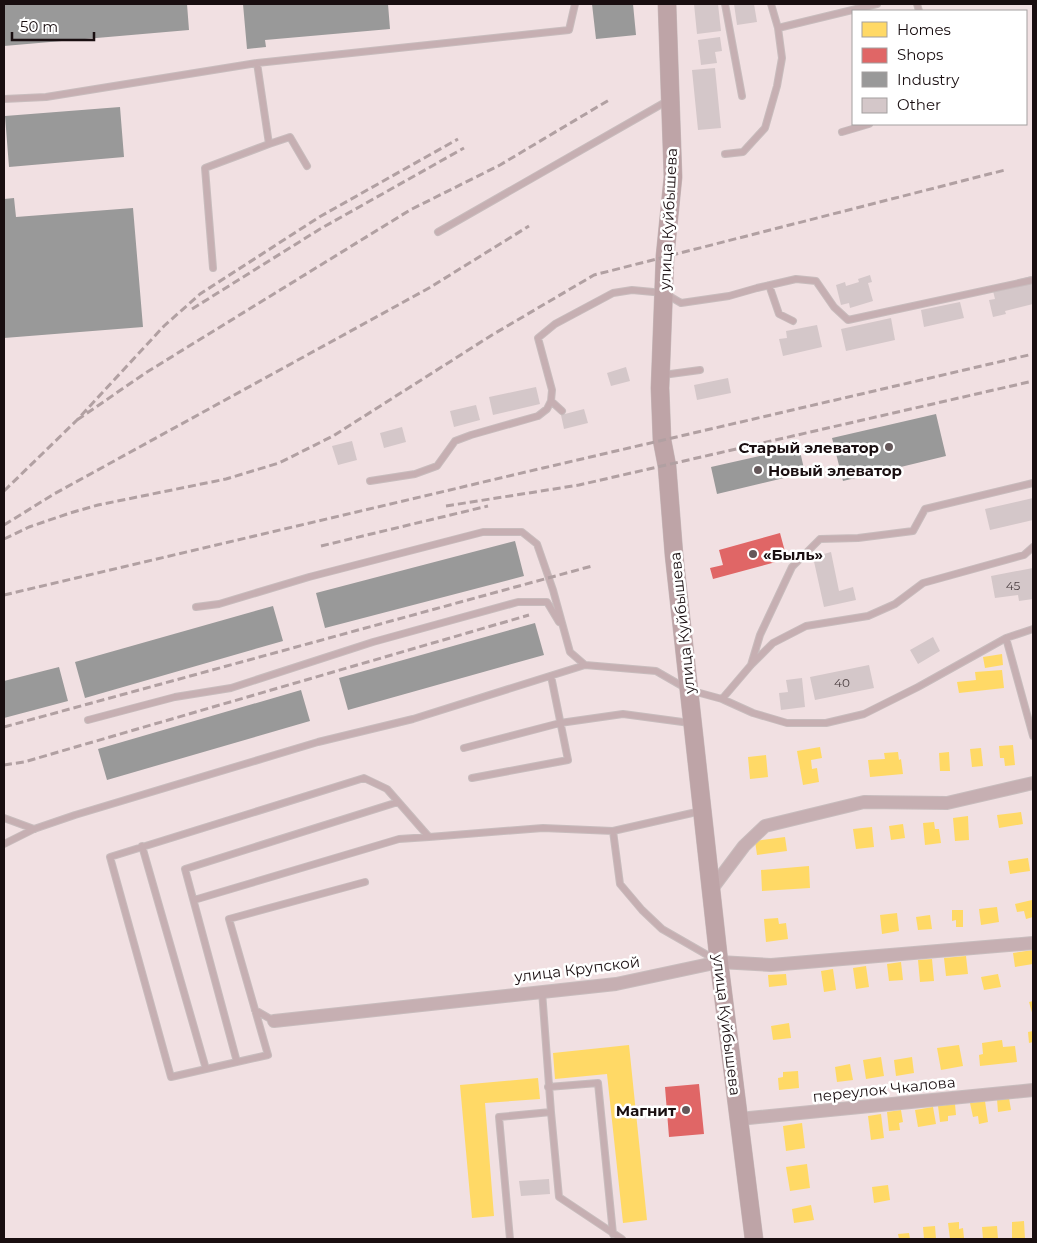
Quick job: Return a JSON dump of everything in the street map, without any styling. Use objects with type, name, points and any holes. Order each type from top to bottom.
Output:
[{"type":"street","name":"улица Куйбышева","points":[[667,4],[674,177],[665,256],[662,376],[660,388],[662,440],[667,466],[674,555],[719,962],[754,1239]]},
{"type":"street","points":[[711,890],[744,846],[765,826],[864,802],[947,803],[1033,783]]},
{"type":"street","name":"улица Крупской","points":[[274,1021],[616,984],[719,962],[771,965],[1033,943]]},
{"type":"street","name":"переулок Чкалова","points":[[739,1119],[1033,1090]]},
{"type":"lane","points":[[4,99],[46,97],[257,63],[569,30],[575,4]]},
{"type":"lane","points":[[725,4],[742,96]]},
{"type":"lane","points":[[725,154],[743,152],[765,128],[777,86],[782,58],[778,28],[771,4]]},
{"type":"lane","points":[[852,10],[877,4]]},
{"type":"lane","points":[[778,28],[852,10]]},
{"type":"lane","points":[[257,63],[269,144]]},
{"type":"lane","points":[[438,232],[671,98]]},
{"type":"lane","points":[[842,132],[866,125]]},
{"type":"lane","points":[[213,268],[205,168],[290,137],[307,166]]},
{"type":"lane","points":[[370,481],[415,474],[437,466],[454,441],[538,416],[547,409],[551,401],[552,390],[538,338],[555,324],[613,293],[632,290],[664,293],[681,303],[729,296],[796,280],[816,281],[834,307],[848,320],[1033,280]]},
{"type":"lane","points":[[769,285],[779,314],[792,321]]},
{"type":"lane","points":[[662,376],[700,370]]},
{"type":"lane","points":[[551,401],[562,411]]},
{"type":"lane","points":[[751,665],[760,635],[792,567],[820,539],[858,538],[914,531],[926,509],[1033,484]]},
{"type":"lane","points":[[196,607],[219,604],[310,577],[483,532],[522,532],[537,544],[553,590],[570,652],[585,665]]},
{"type":"lane","points":[[722,699],[773,643],[806,626],[868,616],[895,604],[923,583],[1024,555],[1033,548]]},
{"type":"lane","points":[[88,720],[175,697],[231,688],[374,642],[518,602],[547,602],[563,629]]},
{"type":"lane","points":[[4,844],[34,829],[318,742],[413,719],[585,665],[656,671],[689,690],[722,699],[753,713],[788,723],[826,723],[864,714],[918,687],[965,659],[1006,638],[1033,629]]},
{"type":"lane","points":[[1006,638],[1033,736]]},
{"type":"lane","points":[[472,778],[568,760],[551,676]]},
{"type":"lane","points":[[464,748],[560,723],[623,714],[693,723]]},
{"type":"lane","points":[[365,882],[229,919],[268,1055],[171,1077],[110,857],[364,778],[387,790],[429,837]]},
{"type":"lane","points":[[238,1062],[185,869],[398,802]]},
{"type":"lane","points":[[194,900],[399,839],[543,828],[613,831],[703,810]]},
{"type":"lane","points":[[4,818],[34,829]]},
{"type":"lane","points":[[613,831],[620,884],[642,910],[662,929],[719,962]]},
{"type":"lane","points":[[142,846],[206,1069]]},
{"type":"lane","points":[[542,991],[548,1088],[559,1197],[622,1239]]},
{"type":"lane","points":[[255,1010],[274,1021]]},
{"type":"lane","points":[[548,1088],[598,1083],[612,1234]]},
{"type":"lane","points":[[510,1239],[499,1117],[550,1112]]},
{"type":"building: Homes","points":[[1002,654],[1003,665],[985,668],[983,657]]},
{"type":"building: Homes","points":[[1002,670],[1004,688],[959,693],[957,682],[976,680],[975,672]]},
{"type":"building: Homes","points":[[1013,745],[1015,765],[1005,766],[1004,758],[1000,758],[999,746]]},
{"type":"building: Homes","points":[[820,747],[822,758],[811,760],[812,769],[817,768],[819,782],[803,785],[797,751]]},
{"type":"building: Homes","points":[[981,748],[983,766],[972,767],[970,749]]},
{"type":"building: Homes","points":[[898,752],[903,774],[870,777],[868,760],[885,759],[884,753]]},
{"type":"building: Homes","points":[[949,752],[950,771],[940,771],[939,753]]},
{"type":"building: Homes","points":[[766,755],[768,777],[750,779],[748,757]]},
{"type":"building: Homes","points":[[1021,812],[1023,824],[999,828],[997,815]]},
{"type":"building: Homes","points":[[968,816],[969,840],[955,841],[953,818]]},
{"type":"building: Homes","points":[[934,822],[935,829],[939,829],[941,843],[925,845],[923,823]]},
{"type":"building: Homes","points":[[903,824],[905,838],[891,840],[889,826]]},
{"type":"building: Homes","points":[[872,827],[874,847],[856,849],[853,829]]},
{"type":"building: Homes","points":[[785,837],[787,851],[757,855],[755,841]]},
{"type":"building: Homes","points":[[1028,858],[1030,871],[1010,874],[1008,861]]},
{"type":"building: Homes","points":[[809,866],[810,888],[762,891],[761,870]]},
{"type":"building: Homes","points":[[1032,900],[1033,917],[1026,919],[1024,911],[1017,912],[1015,904]]},
{"type":"building: Homes","points":[[997,907],[999,922],[981,925],[979,909]]},
{"type":"building: Homes","points":[[952,910],[963,910],[963,927],[956,927],[956,920],[952,921]]},
{"type":"building: Homes","points":[[897,913],[899,931],[882,934],[880,915]]},
{"type":"building: Homes","points":[[930,915],[932,929],[918,930],[916,917]]},
{"type":"building: Homes","points":[[778,918],[779,924],[786,923],[788,939],[766,942],[764,919]]},
{"type":"building: Homes","points":[[1033,950],[1033,964],[1015,967],[1013,953]]},
{"type":"building: Homes","points":[[966,956],[968,974],[946,976],[944,958]]},
{"type":"building: Homes","points":[[932,959],[934,981],[920,982],[918,960]]},
{"type":"building: Homes","points":[[901,962],[903,980],[889,981],[887,964]]},
{"type":"building: Homes","points":[[866,966],[869,987],[856,989],[853,968]]},
{"type":"building: Homes","points":[[833,969],[836,990],[824,992],[821,971]]},
{"type":"building: Homes","points":[[786,974],[787,985],[769,987],[768,975]]},
{"type":"building: Homes","points":[[998,974],[1001,987],[984,990],[981,977]]},
{"type":"building: Homes","points":[[1033,1001],[1033,1016],[1029,1002]]},
{"type":"building: Homes","points":[[789,1023],[791,1038],[773,1040],[771,1026]]},
{"type":"building: Homes","points":[[1033,1031],[1033,1042],[1029,1043],[1028,1032]]},
{"type":"building: Homes","points":[[1002,1040],[1003,1047],[1015,1046],[1017,1062],[980,1066],[979,1055],[983,1054],[982,1043]]},
{"type":"building: Homes","points":[[629,1045],[647,1220],[623,1223],[607,1074],[555,1079],[553,1053]]},
{"type":"building: Homes","points":[[959,1045],[963,1066],[941,1070],[937,1048]]},
{"type":"building: Homes","points":[[881,1057],[884,1076],[866,1079],[863,1060]]},
{"type":"building: Homes","points":[[912,1057],[914,1073],[896,1076],[894,1060]]},
{"type":"building: Homes","points":[[850,1064],[853,1080],[837,1082],[835,1067]]},
{"type":"building: Homes","points":[[798,1071],[799,1088],[779,1090],[778,1078],[783,1077],[783,1072]]},
{"type":"building: Homes","points":[[538,1078],[540,1099],[485,1103],[494,1216],[472,1218],[460,1085]]},
{"type":"building: Homes","points":[[1009,1098],[1011,1110],[998,1112],[997,1099]]},
{"type":"building: Homes","points":[[985,1101],[988,1122],[979,1124],[978,1116],[973,1117],[970,1103]]},
{"type":"building: Homes","points":[[955,1104],[956,1115],[948,1116],[948,1121],[940,1122],[938,1106]]},
{"type":"building: Homes","points":[[933,1107],[936,1124],[918,1127],[915,1110]]},
{"type":"building: Homes","points":[[901,1110],[903,1122],[899,1123],[900,1130],[889,1131],[887,1112]]},
{"type":"building: Homes","points":[[881,1114],[884,1138],[871,1140],[868,1116]]},
{"type":"building: Homes","points":[[802,1123],[805,1148],[786,1151],[783,1126]]},
{"type":"building: Homes","points":[[807,1164],[810,1188],[790,1191],[786,1167]]},
{"type":"building: Homes","points":[[888,1185],[890,1200],[874,1203],[872,1187]]},
{"type":"building: Homes","points":[[811,1205],[814,1220],[794,1223],[792,1209]]},
{"type":"building: Homes","points":[[1024,1221],[1025,1239],[1012,1239],[1012,1222]]},
{"type":"building: Homes","points":[[959,1222],[959,1229],[963,1228],[964,1238],[950,1239],[948,1223]]},
{"type":"building: Homes","points":[[935,1226],[936,1239],[924,1239],[923,1227]]},
{"type":"building: Homes","points":[[997,1226],[998,1239],[983,1239],[982,1227]]},
{"type":"building: Homes","points":[[909,1233],[910,1239],[899,1239],[898,1234]]},
{"type":"building: Shops","name":"«Быль»","points":[[780,533],[787,559],[713,579],[710,568],[723,565],[719,550]]},
{"type":"building: Shops","points":[[699,1084],[704,1134],[669,1137],[665,1087]]},
{"type":"building: Industry","points":[[4,4],[187,4],[189,30],[4,46]]},
{"type":"building: Industry","points":[[243,4],[388,4],[390,29],[265,40],[266,47],[247,49]]},
{"type":"building: Industry","points":[[592,4],[633,4],[636,35],[596,39]]},
{"type":"building: Industry","points":[[120,107],[124,157],[9,167],[5,116]]},
{"type":"building: Industry","points":[[14,198],[16,217],[133,208],[143,327],[4,338],[4,199]]},
{"type":"building: Industry","name":"Старый элеватор","points":[[936,414],[946,456],[843,481],[832,438]]},
{"type":"building: Industry","name":"Новый элеватор","points":[[799,447],[805,473],[717,494],[711,467]]},
{"type":"building: Industry","points":[[515,541],[524,576],[325,628],[316,593]]},
{"type":"building: Industry","points":[[273,606],[283,641],[85,698],[75,662]]},
{"type":"building: Industry","points":[[535,623],[544,655],[348,710],[339,678]]},
{"type":"building: Industry","points":[[59,667],[68,701],[4,718],[4,681]]},
{"type":"building: Industry","points":[[301,690],[310,721],[107,780],[98,749]]},
{"type":"building: Other","points":[[694,4],[718,4],[721,31],[697,34]]},
{"type":"building: Other","points":[[734,4],[754,4],[757,22],[737,25]]},
{"type":"building: Other","points":[[720,37],[722,51],[715,52],[717,63],[701,65],[698,40]]},
{"type":"building: Other","points":[[715,68],[721,128],[698,130],[692,70]]},
{"type":"building: Other","points":[[870,275],[872,282],[868,283],[873,301],[850,308],[849,303],[841,305],[836,285],[845,282],[846,286],[859,282],[858,279]]},
{"type":"building: Other","points":[[1031,276],[1033,304],[1005,311],[1006,314],[993,317],[989,300],[995,299],[993,291],[1021,285],[1020,279]]},
{"type":"building: Other","points":[[960,302],[964,318],[924,327],[921,310]]},
{"type":"building: Other","points":[[891,318],[895,340],[846,351],[841,329]]},
{"type":"building: Other","points":[[817,325],[822,347],[783,356],[779,339],[787,338],[786,331]]},
{"type":"building: Other","points":[[626,367],[630,381],[611,386],[607,373]]},
{"type":"building: Other","points":[[728,378],[731,393],[697,400],[694,385]]},
{"type":"building: Other","points":[[536,387],[540,404],[493,415],[489,397]]},
{"type":"building: Other","points":[[476,405],[480,420],[454,427],[450,411]]},
{"type":"building: Other","points":[[584,409],[588,423],[564,429],[561,415]]},
{"type":"building: Other","points":[[402,427],[406,442],[384,448],[380,433]]},
{"type":"building: Other","points":[[352,441],[357,460],[338,465],[332,446]]},
{"type":"building: Other","points":[[1033,498],[1033,520],[990,530],[985,509]]},
{"type":"building: Other","points":[[831,552],[839,591],[853,587],[856,600],[824,607],[813,557]]},
{"type":"building: Other","points":[[1033,568],[1033,599],[1019,601],[1018,595],[995,598],[991,576]]},
{"type":"building: Other","points":[[933,637],[940,651],[918,664],[910,650]]},
{"type":"building: Other","points":[[869,665],[874,688],[815,700],[810,677]]},
{"type":"building: Other","points":[[802,678],[805,707],[781,710],[779,693],[788,692],[786,680]]},
{"type":"building: Other","points":[[549,1179],[550,1194],[521,1196],[519,1181]]},
{"type":"railway","points":[[77,420],[147,372],[410,210],[500,165],[609,100]]},
{"type":"railway","points":[[4,491],[77,420],[164,326],[200,294],[321,216],[458,139]]},
{"type":"railway","points":[[192,309],[320,229],[464,148]]},
{"type":"railway","points":[[4,539],[29,527],[98,505],[226,479],[279,463],[333,436],[492,335],[594,275],[1005,170]]},
{"type":"railway","points":[[4,525],[54,494],[429,288],[529,226]]},
{"type":"railway","points":[[4,595],[1033,354]]},
{"type":"railway","points":[[446,506],[579,485],[1033,381]]},
{"type":"railway","points":[[321,546],[488,506]]},
{"type":"railway","points":[[4,727],[592,566]]},
{"type":"railway","points":[[4,765],[24,762],[529,615]]},
{"type":"place","name":"Старый элеватор","points":[[889,447]]},
{"type":"place","name":"Новый элеватор","points":[[758,470]]},
{"type":"place","name":"«Быль»","points":[[753,554]]},
{"type":"place","name":"Магнит","points":[[686,1110]]}]
